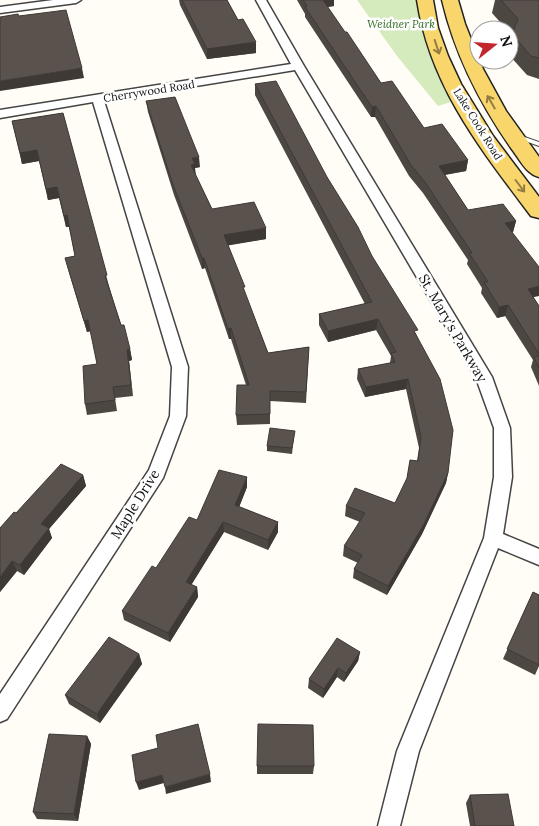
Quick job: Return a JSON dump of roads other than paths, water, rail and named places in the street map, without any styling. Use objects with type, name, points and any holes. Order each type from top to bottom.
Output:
[{"type":"main road","name":"Lake Cook Road","points":[[425,0],[426,14],[442,62],[465,107],[504,165],[539,211]]},
{"type":"main road","name":"Lake Cook Road","points":[[450,0],[456,29],[467,58],[511,134],[539,169]]},
{"type":"street","points":[[0,10],[76,0]]},
{"type":"street","name":"St. Mary's Parkway","points":[[261,0],[298,66],[484,377],[502,428],[503,477],[493,538],[408,751],[389,826]]},
{"type":"street","name":"Cherrywood Road","points":[[0,114],[298,66]]},
{"type":"street","name":"Maple Drive","points":[[0,712],[157,473],[178,416],[180,367],[98,99]]},
{"type":"street","points":[[493,538],[539,557]]},
{"type":"lane","points":[[511,134],[539,144]]},
{"type":"park label","name":"Weidner Park","points":[[401,24]]}]
